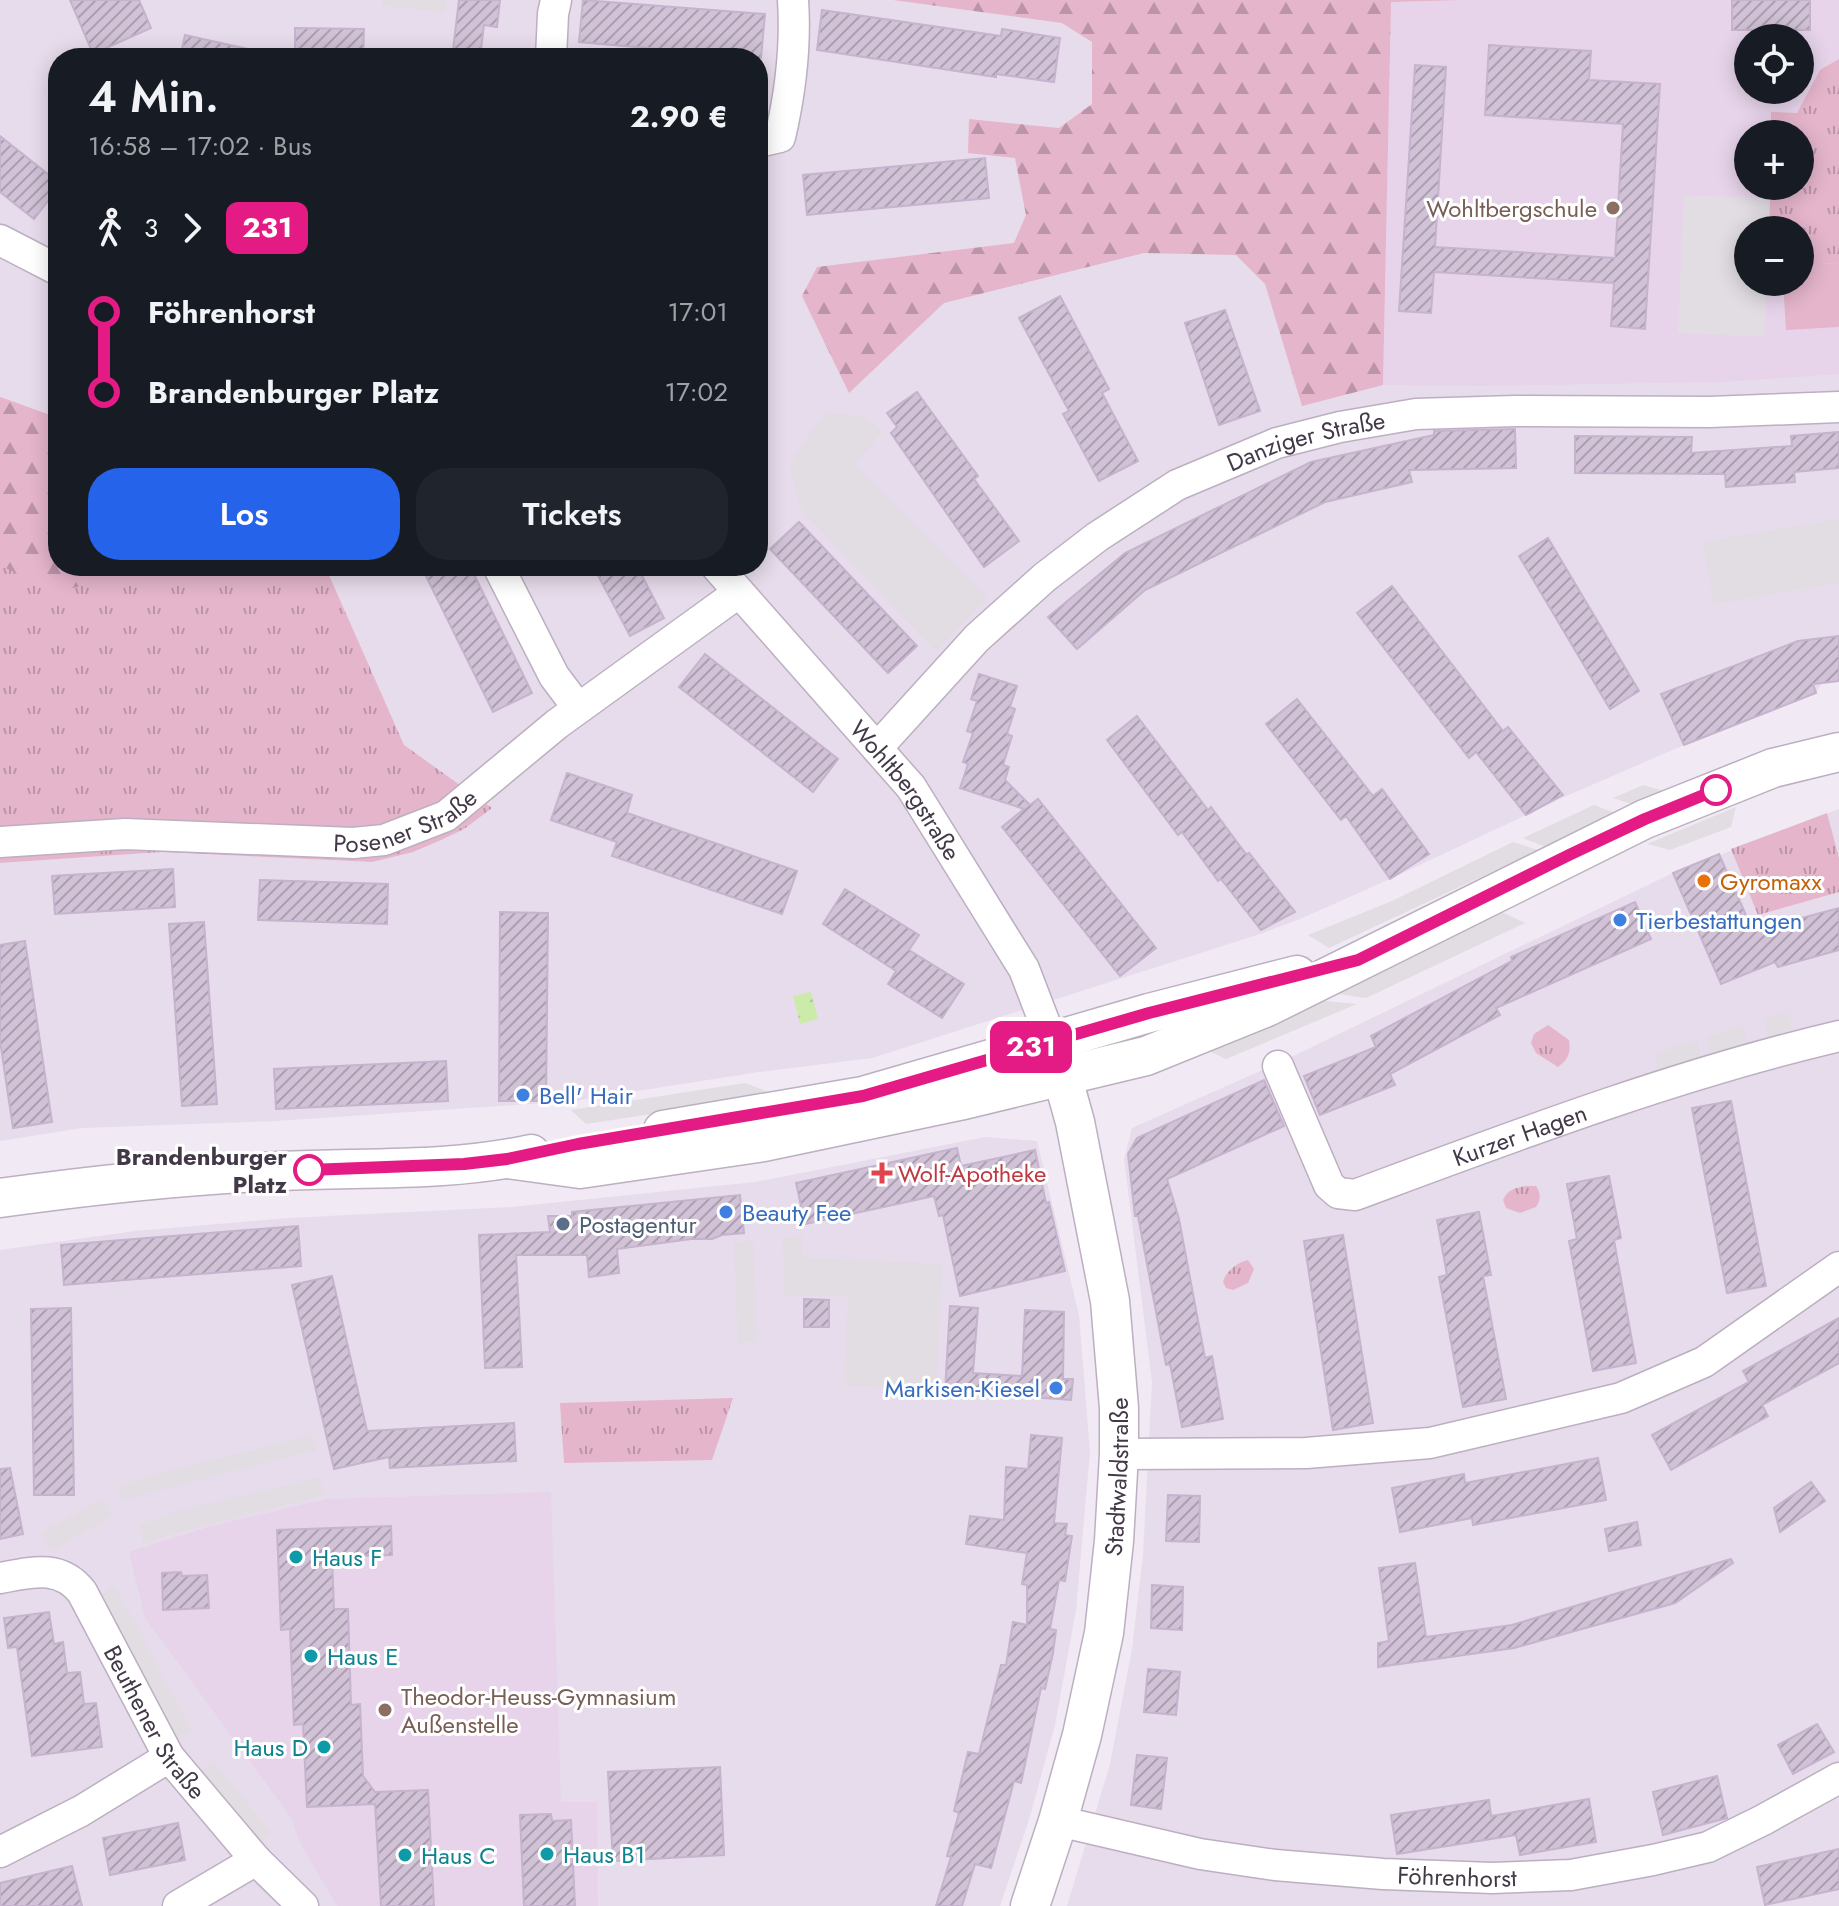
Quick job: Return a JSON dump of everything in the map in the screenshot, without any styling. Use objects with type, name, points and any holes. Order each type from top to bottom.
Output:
[{"type":"street","points":[[551,48],[556,0]]},
{"type":"street","points":[[768,140],[780,137],[786,112],[793,10]]},
{"type":"street","points":[[0,240],[48,265]]},
{"type":"street","name":"Danziger Straße","points":[[877,748],[983,632],[1045,577],[1097,537],[1177,485],[1277,443],[1340,427],[1416,414],[1710,412],[1839,407]]},
{"type":"street","points":[[503,576],[554,676],[578,708]]},
{"type":"street","name":"Wohltbergstraße","points":[[724,576],[911,787],[1024,969],[1058,1059]]},
{"type":"street","name":"Posener Straße","points":[[0,842],[125,834],[353,843],[384,840],[446,816],[578,708],[738,593]]},
{"type":"street","points":[[0,1198],[152,1180],[507,1159],[580,1169],[599,1167],[764,1142],[1058,1059],[1146,1056],[1267,1007],[1645,819],[1773,768],[1838,755]]},
{"type":"street","name":"Kurzer Hagen","points":[[1278,1066],[1329,1185],[1338,1193],[1355,1195],[1621,1099],[1773,1052],[1839,1036]]},
{"type":"street","name":"Stadtwaldstraße","points":[[1030,1906],[1082,1735],[1104,1633],[1119,1454],[1119,1408],[1110,1301],[1058,1059]]},
{"type":"street","points":[[1119,1454],[1306,1453],[1430,1443],[1621,1398],[1704,1362],[1839,1267]]},
{"type":"street","name":"Beuthener Straße","points":[[0,1578],[57,1573],[72,1580],[82,1592],[169,1757],[256,1860],[303,1906]]},
{"type":"street","points":[[0,1852],[81,1811],[169,1757]]},
{"type":"street","name":"Föhrenhorst","points":[[1058,1821],[1200,1854],[1275,1865],[1383,1874],[1492,1878],[1571,1875],[1708,1847],[1839,1778]]},
{"type":"street","points":[[178,1906],[256,1860]]},
{"type":"shaded area","points":[[0,0],[1839,0],[1839,681],[1822,683],[1816,693],[1564,797],[1300,919],[872,1058],[573,1101],[276,1121],[82,1128],[0,1141],[0,863],[162,852],[372,862],[492,808],[404,746],[329,576],[768,576],[768,48],[48,48],[48,414],[0,397]]},
{"type":"shaded area","points":[[383,0],[446,0],[445,12],[382,6]]},
{"type":"shaded area","name":"Wohltbergschule","points":[[1839,0],[1839,374],[1724,382],[1383,385],[1391,2]]},
{"type":"shaded area","points":[[1684,195],[1770,200],[1769,216],[1734,216],[1734,296],[1766,296],[1764,337],[1678,333]]},
{"type":"shaded area","points":[[825,412],[864,417],[882,432],[854,465],[987,598],[936,651],[801,509],[790,464]]},
{"type":"shaded area","points":[[1839,519],[1839,583],[1714,604],[1703,542]]},
{"type":"shaded area","points":[[1643,785],[1668,792],[1638,806],[1613,798]]},
{"type":"shaded area","points":[[1594,805],[1618,814],[1546,847],[1523,838]]},
{"type":"shaded area","points":[[1736,807],[1731,827],[1670,850],[1647,844]]},
{"type":"shaded area","points":[[1839,809],[1839,1906],[1067,1906],[1110,1764],[1132,1649],[1143,1555],[1152,1382],[1124,1159],[1132,1128],[1287,1059],[1673,873]]},
{"type":"shaded area","points":[[1513,842],[1538,850],[1329,948],[1308,935],[1392,901]]},
{"type":"shaded area","points":[[1502,912],[1525,923],[1366,998],[1331,993]]},
{"type":"shaded area","points":[[1316,1000],[1357,1004],[1226,1059],[1203,1048]]},
{"type":"shaded area","points":[[1787,1013],[1794,1037],[1771,1043],[1764,1019]]},
{"type":"shaded area","points":[[1743,1026],[1750,1049],[1713,1061],[1706,1037]]},
{"type":"shaded area","points":[[1696,1040],[1703,1063],[1662,1077],[1654,1054]]},
{"type":"shaded area","points":[[745,1083],[776,1095],[586,1124],[571,1110]]},
{"type":"shaded area","points":[[985,1137],[1037,1141],[1079,1315],[1090,1452],[1076,1610],[1055,1725],[1029,1820],[1000,1906],[0,1906],[0,1250],[135,1231],[288,1218],[512,1207],[755,1182]]},
{"type":"shaded area","points":[[802,1236],[803,1257],[942,1264],[936,1391],[844,1385],[848,1297],[784,1295],[783,1238]]},
{"type":"shaded area","points":[[753,1241],[757,1342],[738,1343],[734,1242]]},
{"type":"shaded area","points":[[312,1434],[317,1450],[121,1500],[118,1485]]},
{"type":"shaded area","points":[[319,1477],[324,1495],[144,1544],[139,1526],[175,1512]]},
{"type":"shaded area","name":"Theodor-Heuss-Gymnasium Außenstelle","points":[[551,1492],[561,1802],[597,1802],[598,1906],[337,1906],[299,1841],[292,1819],[145,1618],[129,1552],[208,1527],[326,1499]]},
{"type":"shaded area","points":[[103,1499],[112,1516],[51,1551],[41,1533]]},
{"type":"shaded area","points":[[115,1587],[192,1731],[170,1742],[94,1598]]},
{"type":"shaded area","points":[[213,1761],[271,1833],[255,1847],[196,1775]]},
{"type":"green space","points":[[893,0],[1464,0],[1391,2],[1383,385],[1302,406],[1265,284],[1236,255],[1144,253],[944,303],[849,393],[802,296],[817,267],[1014,243],[1026,215],[1015,158],[968,153],[969,119],[1059,128],[1092,104],[1092,42],[1062,23]]},
{"type":"green space","points":[[1839,59],[1839,263],[1814,264],[1814,216],[1769,216],[1770,200],[1814,200],[1814,120],[1771,120],[1771,112],[1797,113],[1802,104],[1814,104],[1814,81],[1820,70]]},
{"type":"green space","points":[[1839,263],[1839,327],[1786,330],[1784,296],[1814,296],[1814,264]]},
{"type":"green space","points":[[0,397],[48,414],[48,576],[329,576],[404,745],[492,808],[464,829],[441,840],[413,852],[372,862],[162,852],[0,863]]},
{"type":"green space","points":[[0,397],[48,414],[48,576],[132,576],[52,592],[0,565]]},
{"type":"green space","points":[[1827,813],[1839,858],[1839,892],[1758,915],[1731,849]]},
{"type":"green space","points":[[1548,1025],[1569,1040],[1568,1056],[1558,1067],[1536,1053],[1531,1043],[1534,1034]]},
{"type":"green space","points":[[1536,1186],[1538,1189],[1540,1196],[1536,1207],[1520,1213],[1506,1208],[1503,1200],[1507,1193]]},
{"type":"green space","points":[[1248,1260],[1254,1269],[1248,1283],[1233,1290],[1226,1288],[1223,1282],[1226,1275],[1236,1265]]},
{"type":"green space","points":[[733,1398],[712,1460],[564,1463],[560,1403]]},
{"type":"water","points":[[811,992],[818,1019],[800,1024],[793,996]]},
{"type":"building","points":[[70,0],[139,0],[151,28],[106,48],[90,48]]},
{"type":"building","points":[[459,0],[500,0],[497,27],[484,25],[481,48],[453,48]]},
{"type":"building","points":[[583,0],[765,14],[762,48],[647,48],[579,42]]},
{"type":"building","points":[[1732,0],[1810,0],[1810,24],[1734,24],[1732,30]]},
{"type":"building","points":[[822,10],[1001,36],[1002,29],[1060,38],[1054,82],[996,74],[996,77],[817,50]]},
{"type":"building","points":[[295,28],[364,29],[363,48],[295,48]]},
{"type":"building","points":[[185,35],[244,48],[182,48]]},
{"type":"building","points":[[1489,45],[1591,51],[1589,80],[1660,84],[1645,329],[1611,326],[1614,283],[1434,272],[1431,313],[1399,311],[1415,65],[1446,67],[1435,247],[1615,258],[1623,124],[1485,115]]},
{"type":"building","points":[[0,136],[48,174],[48,201],[34,219],[0,192]]},
{"type":"building","points":[[985,158],[989,198],[807,215],[803,175]]},
{"type":"building","points":[[1060,296],[1109,389],[1102,393],[1138,461],[1099,481],[1063,414],[1069,411],[1019,318]]},
{"type":"building","points":[[1225,310],[1260,411],[1219,425],[1185,323]]},
{"type":"building","points":[[917,392],[978,476],[974,479],[1019,541],[984,567],[891,433],[897,427],[887,413]]},
{"type":"building","points":[[1515,429],[1516,468],[1409,470],[1412,482],[1325,502],[1145,590],[1077,649],[1048,617],[1125,553],[1311,462],[1434,435],[1434,431]]},
{"type":"building","points":[[1839,432],[1839,468],[1794,472],[1795,482],[1726,487],[1725,474],[1575,473],[1575,436],[1692,437],[1691,453],[1792,446],[1791,436]]},
{"type":"building","points":[[799,522],[917,646],[888,673],[770,549]]},
{"type":"building","points":[[1548,538],[1639,691],[1610,709],[1519,556]]},
{"type":"building","points":[[426,576],[475,576],[532,693],[493,712]]},
{"type":"building","points":[[598,576],[642,576],[664,618],[630,636]]},
{"type":"building","points":[[1392,586],[1503,731],[1508,727],[1563,795],[1526,815],[1476,752],[1469,758],[1357,613]]},
{"type":"building","points":[[1839,636],[1839,681],[1813,684],[1816,693],[1684,745],[1661,694],[1798,641]]},
{"type":"building","points":[[705,654],[838,759],[813,792],[679,687]]},
{"type":"building","points":[[979,674],[1017,686],[1010,707],[1015,709],[1007,734],[1012,736],[1003,765],[1009,767],[1005,780],[1030,805],[1038,799],[1156,948],[1120,976],[1002,827],[1024,809],[960,788],[968,764],[963,762],[973,733],[967,731],[977,701],[971,699]]},
{"type":"building","points":[[1297,699],[1373,796],[1382,789],[1429,854],[1390,879],[1346,816],[1341,820],[1266,724]]},
{"type":"building","points":[[1137,716],[1208,810],[1211,807],[1295,912],[1261,930],[1221,879],[1218,881],[1182,832],[1178,835],[1107,740]]},
{"type":"building","points":[[567,773],[632,795],[627,813],[797,871],[782,914],[612,856],[617,842],[551,820]]},
{"type":"building","points":[[1719,854],[1753,931],[1839,908],[1839,950],[1778,967],[1775,962],[1721,984],[1673,873]]},
{"type":"building","points":[[173,869],[175,907],[55,914],[52,876]]},
{"type":"building","points":[[260,880],[388,884],[387,924],[258,920]]},
{"type":"building","points":[[845,889],[919,935],[909,950],[964,984],[942,1018],[888,984],[896,971],[823,924]]},
{"type":"building","points":[[1635,902],[1651,939],[1496,1008],[1500,1015],[1390,1074],[1395,1085],[1320,1115],[1304,1076],[1376,1047],[1371,1036],[1512,961],[1511,957]]},
{"type":"building","points":[[500,912],[548,913],[546,1101],[499,1101]]},
{"type":"building","points":[[204,922],[217,1104],[182,1106],[169,924]]},
{"type":"building","points":[[25,941],[52,1122],[13,1128],[0,1041],[0,945]]},
{"type":"building","points":[[446,1061],[448,1101],[276,1109],[274,1069]]},
{"type":"building","points":[[1264,1080],[1284,1126],[1167,1179],[1179,1219],[1205,1358],[1212,1356],[1223,1419],[1182,1427],[1170,1364],[1166,1365],[1138,1216],[1135,1216],[1128,1154],[1137,1138]]},
{"type":"building","points":[[1731,1101],[1766,1286],[1727,1293],[1692,1108]]},
{"type":"building","points":[[957,1148],[961,1166],[1035,1150],[1065,1271],[960,1296],[943,1215],[939,1216],[934,1196],[805,1224],[796,1183]]},
{"type":"building","points":[[1609,1176],[1621,1238],[1614,1240],[1636,1363],[1593,1371],[1569,1241],[1577,1239],[1567,1184]]},
{"type":"building","points":[[740,1195],[744,1233],[617,1249],[619,1273],[589,1277],[587,1255],[516,1255],[522,1367],[485,1368],[479,1235],[550,1232],[548,1216],[572,1216],[572,1212]]},
{"type":"building","points":[[1479,1212],[1491,1275],[1483,1276],[1506,1399],[1463,1407],[1439,1277],[1447,1275],[1437,1220]]},
{"type":"building","points":[[298,1226],[301,1266],[64,1285],[61,1245]]},
{"type":"building","points":[[1343,1235],[1373,1423],[1333,1430],[1304,1241]]},
{"type":"building","points":[[332,1276],[367,1431],[514,1423],[516,1461],[390,1468],[389,1457],[334,1469],[292,1285]]},
{"type":"building","points":[[804,1299],[829,1300],[829,1327],[804,1327]]},
{"type":"building","points":[[950,1306],[978,1308],[973,1373],[1022,1376],[1025,1310],[1064,1312],[1063,1379],[1073,1379],[1071,1400],[945,1391]]},
{"type":"building","points":[[71,1308],[74,1495],[34,1495],[31,1309]]},
{"type":"building","points":[[1839,1318],[1839,1363],[1762,1405],[1768,1416],[1671,1470],[1652,1435],[1749,1382],[1743,1371]]},
{"type":"building","points":[[1031,1435],[1062,1438],[1054,1523],[1067,1524],[1065,1535],[1072,1536],[1065,1581],[1059,1580],[1050,1629],[1056,1630],[1053,1653],[1045,1689],[1041,1688],[1021,1783],[1014,1781],[991,1868],[975,1864],[962,1906],[936,1906],[951,1857],[947,1856],[959,1813],[954,1811],[968,1752],[979,1754],[1001,1665],[1006,1665],[1013,1622],[1027,1625],[1027,1585],[1022,1584],[1027,1553],[966,1544],[970,1516],[1004,1520],[1006,1467],[1028,1469]]},
{"type":"building","points":[[1598,1458],[1606,1500],[1473,1525],[1472,1518],[1400,1532],[1392,1488],[1464,1474],[1465,1483]]},
{"type":"building","points":[[10,1468],[23,1534],[0,1539],[0,1469]]},
{"type":"building","points":[[1811,1482],[1825,1501],[1780,1532],[1774,1508]]},
{"type":"building","points":[[1168,1495],[1200,1496],[1199,1542],[1166,1541]]},
{"type":"building","points":[[1637,1522],[1641,1545],[1609,1551],[1605,1529]]},
{"type":"building","points":[[391,1526],[392,1555],[332,1557],[334,1609],[348,1609],[351,1705],[360,1704],[363,1776],[375,1792],[428,1790],[434,1906],[381,1906],[375,1804],[307,1807],[303,1724],[294,1725],[290,1629],[281,1630],[277,1530]]},
{"type":"building","points":[[1731,1559],[1733,1563],[1675,1603],[1514,1648],[1378,1667],[1378,1643],[1389,1641],[1379,1568],[1415,1563],[1426,1637],[1512,1625]]},
{"type":"building","points":[[181,1572],[182,1576],[207,1575],[209,1608],[163,1610],[162,1573]]},
{"type":"building","points":[[1152,1585],[1183,1587],[1182,1630],[1151,1628]]},
{"type":"building","points":[[49,1612],[54,1644],[63,1642],[67,1673],[80,1672],[84,1704],[96,1703],[102,1747],[32,1756],[17,1647],[8,1648],[4,1618]]},
{"type":"building","points":[[1148,1669],[1180,1672],[1176,1715],[1144,1712]]},
{"type":"building","points":[[1817,1724],[1834,1752],[1793,1774],[1778,1745]]},
{"type":"building","points":[[1137,1755],[1167,1758],[1161,1809],[1131,1805]]},
{"type":"building","points":[[720,1767],[724,1855],[613,1861],[608,1772]]},
{"type":"building","points":[[1717,1776],[1727,1818],[1663,1835],[1653,1792]]},
{"type":"building","points":[[1589,1799],[1596,1842],[1520,1855],[1516,1835],[1397,1854],[1391,1815],[1489,1800],[1491,1816]]},
{"type":"building","name":"Haus B1","points":[[551,1814],[552,1821],[571,1820],[575,1906],[524,1906],[520,1815]]},
{"type":"building","points":[[178,1823],[185,1860],[110,1875],[103,1838]]},
{"type":"building","points":[[1839,1849],[1839,1889],[1765,1905],[1757,1867]]},
{"type":"building","points":[[72,1866],[82,1906],[0,1906],[0,1883]]},
{"type":"bus line","name":"231","points":[[309,1170],[464,1164],[507,1159],[863,1096],[1149,1013],[1358,960],[1569,855],[1716,790]]},
{"type":"place","name":"Wohltbergschule","points":[[1613,208]]},
{"type":"place","name":"Gyromaxx","points":[[1704,881]]},
{"type":"place","name":"Tierbestattungen","points":[[1620,920]]},
{"type":"place","name":"Bell' Hair","points":[[523,1095]]},
{"type":"place","name":"Brandenburger Platz","points":[[309,1170]]},
{"type":"place","name":"Wolf-Apotheke","points":[[882,1173]]},
{"type":"place","name":"Beauty Fee","points":[[726,1212]]},
{"type":"place","name":"Postagentur","points":[[563,1224]]},
{"type":"place","name":"Markisen-Kiesel","points":[[1056,1388]]},
{"type":"place","name":"Haus F","points":[[296,1557]]},
{"type":"place","name":"Haus E","points":[[311,1656]]},
{"type":"place","name":"Theodor-Heuss-Gymnasium Außenstelle","points":[[385,1710]]},
{"type":"place","name":"Haus D","points":[[324,1747]]},
{"type":"place","name":"Haus B1","points":[[547,1854]]},
{"type":"place","name":"Haus C","points":[[405,1855]]}]
